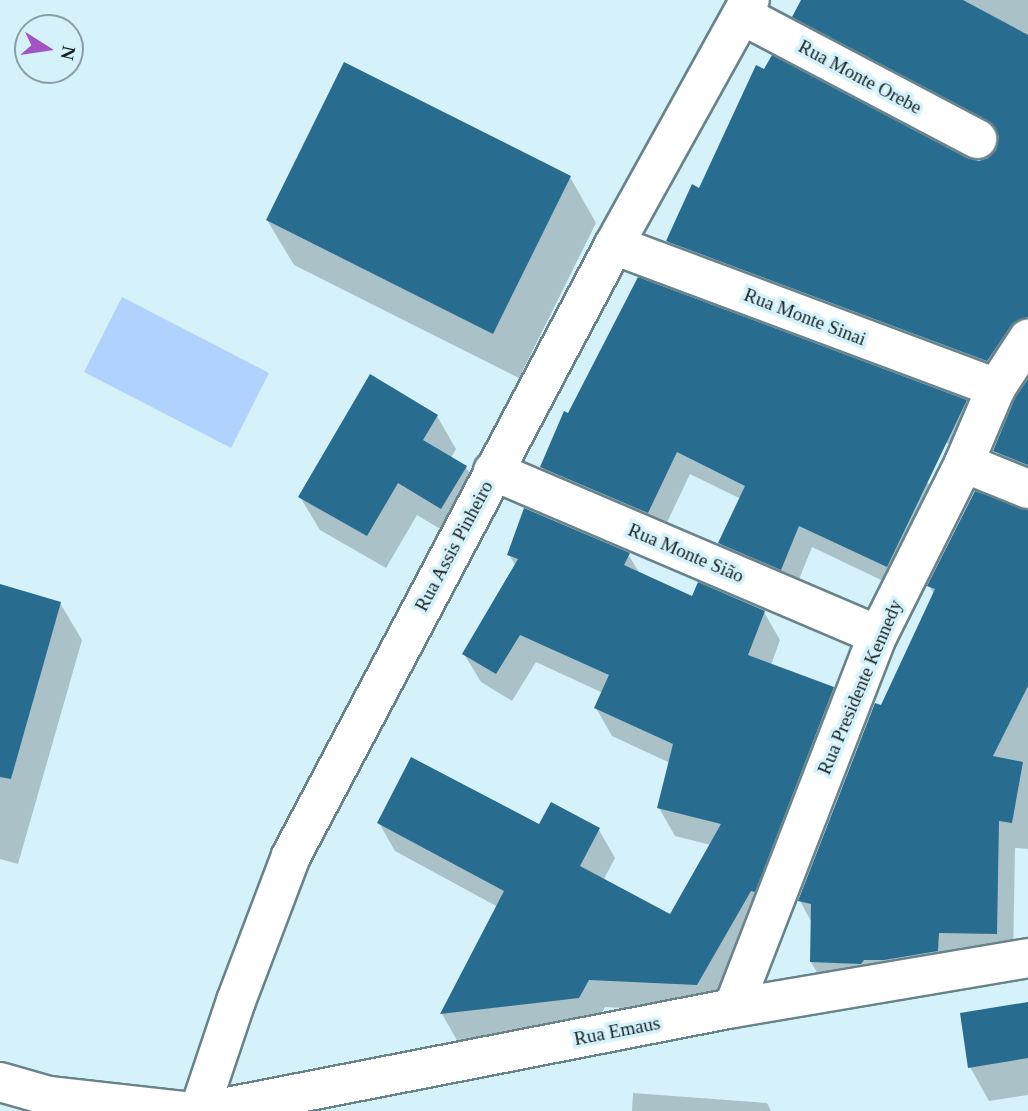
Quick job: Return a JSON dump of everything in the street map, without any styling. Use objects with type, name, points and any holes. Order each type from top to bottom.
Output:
[{"type":"street","name":"Rua Monte Orebe","points":[[746,7],[978,139]]},
{"type":"street","name":"Rua Assis Pinheiro","points":[[199,1111],[236,1001],[291,856],[493,471],[746,7]]},
{"type":"street","name":"Rua Monte Sinai","points":[[614,246],[996,388]]},
{"type":"street","name":"Rua Presidente Kennedy","points":[[733,1008],[878,635],[964,463],[996,388],[1028,339]]},
{"type":"street","points":[[964,463],[1028,489]]},
{"type":"street","name":"Rua Monte Sião","points":[[493,471],[878,635]]},
{"type":"street","name":"Rua Emaus","points":[[206,1111],[733,1008],[1028,958]]},
{"type":"street","points":[[0,1082],[49,1096],[185,1111]]},
{"type":"water","points":[[122,297],[269,373],[231,448],[84,372]]},
{"type":"building","points":[[801,0],[963,0],[1028,35],[1028,317],[1018,320],[1010,327],[987,361],[666,241],[692,184],[699,188],[756,65],[764,69],[772,55],[967,158],[979,161],[988,158],[996,150],[999,137],[995,127],[987,120],[792,17]]},
{"type":"building","points":[[344,62],[571,176],[493,334],[266,220]]},
{"type":"building","points":[[638,277],[967,400],[887,567],[799,526],[781,570],[718,543],[745,486],[677,452],[648,513],[540,467],[564,411],[568,413]]},
{"type":"building","points":[[370,374],[438,415],[423,440],[467,466],[441,509],[398,483],[367,536],[298,497]]},
{"type":"building","points":[[1028,379],[1028,465],[993,451],[1015,398]]},
{"type":"building","points":[[975,491],[1028,510],[1028,686],[993,756],[1023,762],[1012,823],[999,821],[997,934],[939,933],[938,951],[884,960],[864,960],[861,964],[810,962],[811,904],[798,901],[875,703],[881,705],[935,589],[927,586]]},
{"type":"building","points":[[524,508],[630,553],[624,565],[692,596],[698,582],[765,611],[748,655],[834,687],[755,892],[751,891],[697,985],[589,980],[579,998],[440,1014],[504,891],[377,823],[411,757],[539,824],[551,802],[600,828],[580,866],[670,914],[721,824],[657,808],[673,744],[594,708],[609,675],[520,635],[496,674],[462,654],[518,559],[507,555]]},
{"type":"building","points":[[0,584],[61,602],[11,779],[0,777]]},
{"type":"building","points":[[1028,1002],[1028,1058],[968,1068],[960,1013]]}]
